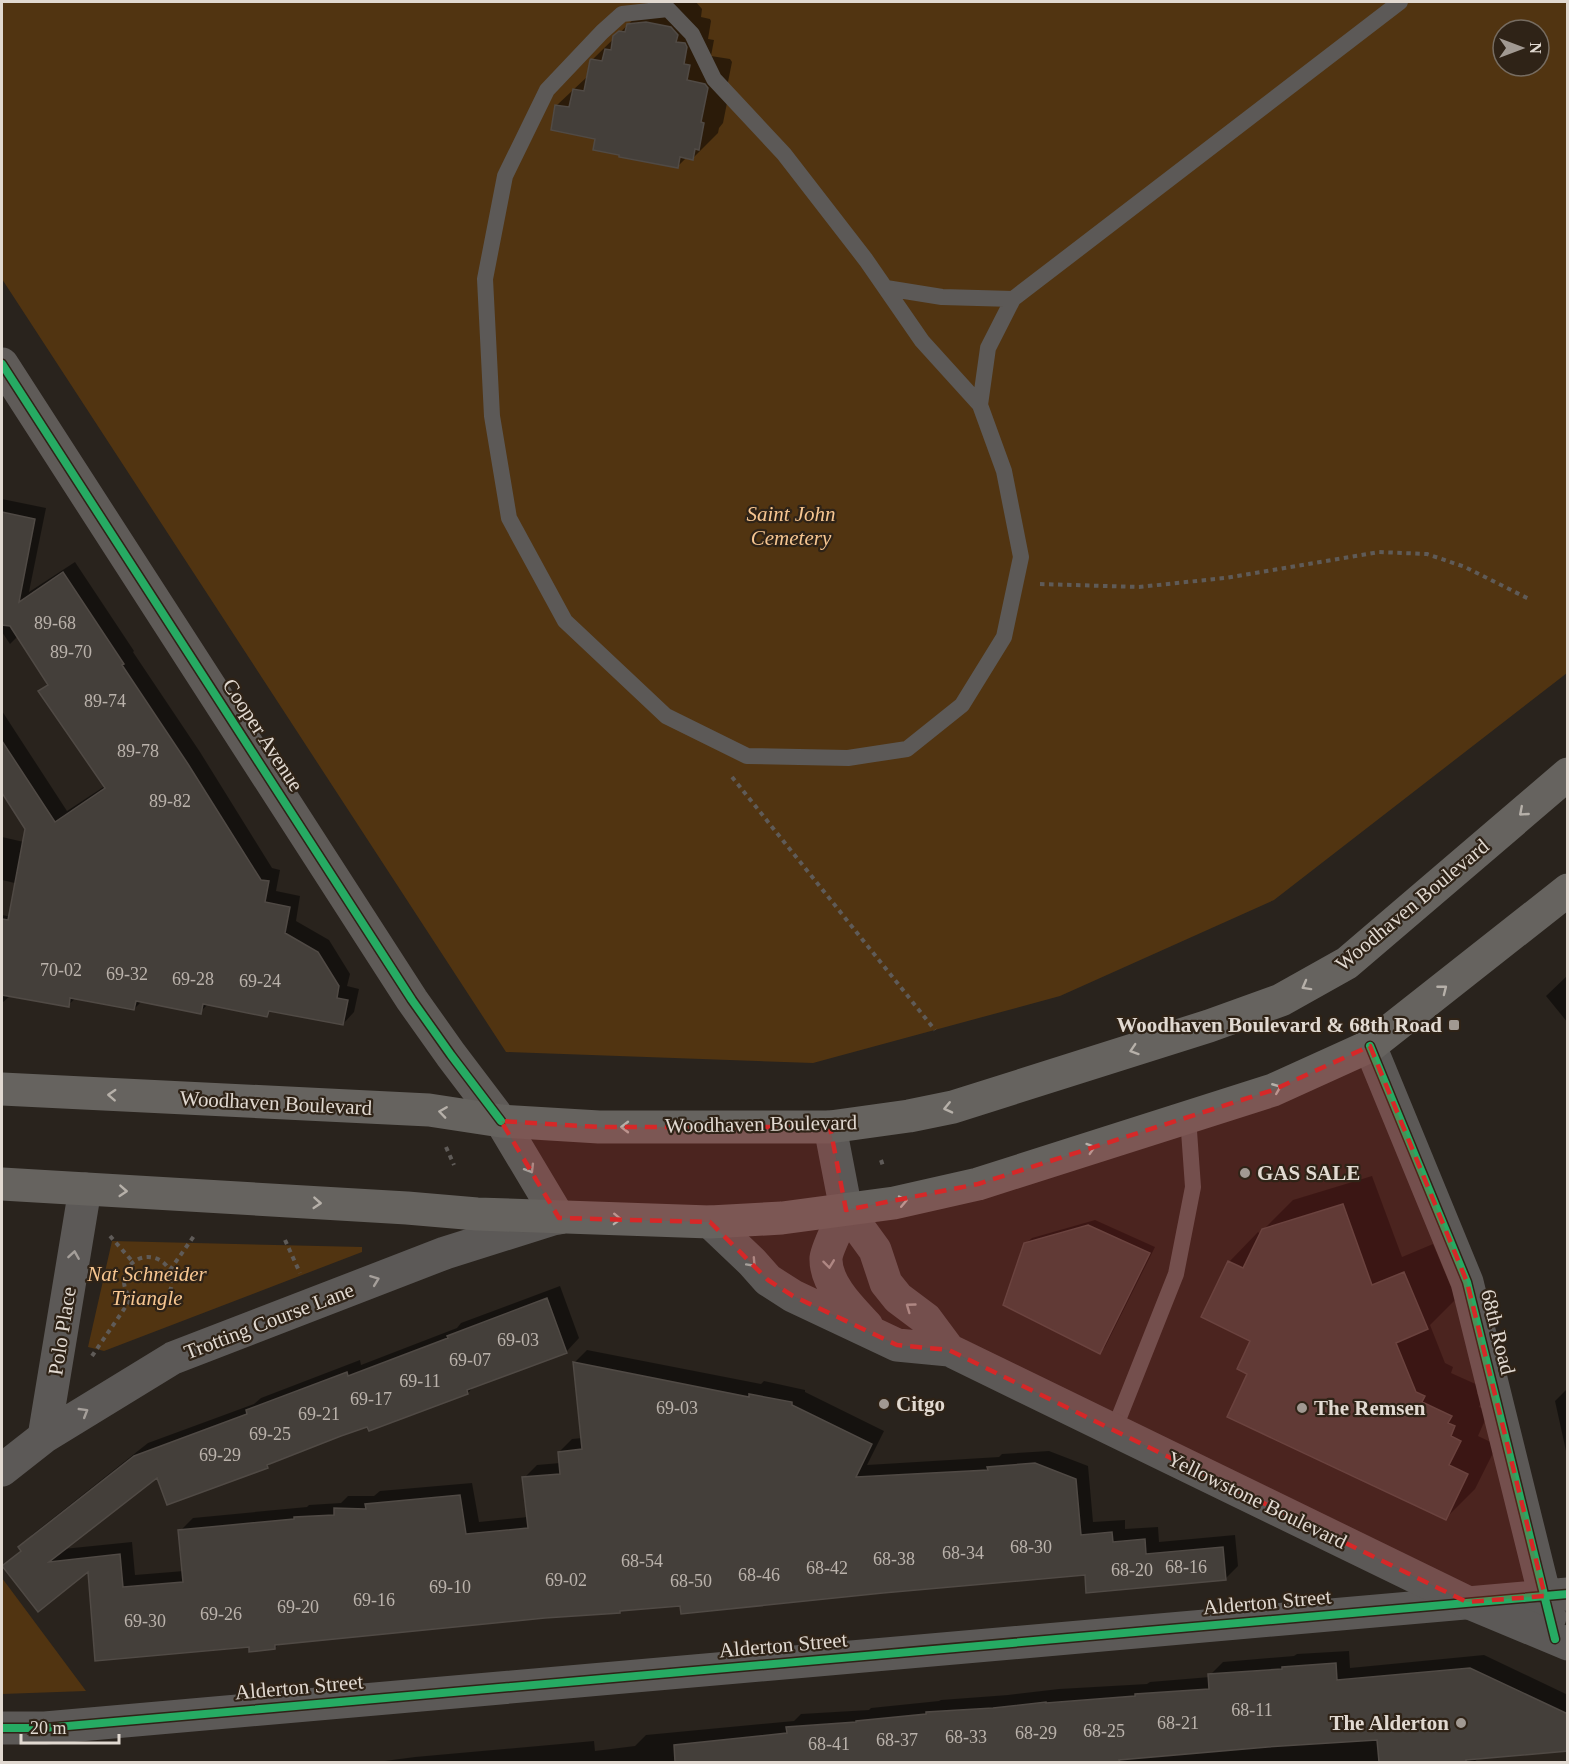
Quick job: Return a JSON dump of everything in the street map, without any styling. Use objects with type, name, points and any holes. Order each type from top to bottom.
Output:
[{"type":"main road","name":"Cooper Avenue","points":[[2,364],[412,1000],[501,1121],[559,1218]]},
{"type":"main road","name":"Woodhaven Boulevard","points":[[2,1089],[429,1110],[501,1121],[599,1127],[830,1127],[909,1116],[953,1107],[1209,1026],[1281,1000],[1347,963],[1568,774]]},
{"type":"main road","points":[[2,1184],[477,1214],[710,1222],[782,1218],[894,1203],[978,1184],[1273,1090],[1370,1046],[1568,890]]},
{"type":"street","name":"68th Road","points":[[1370,1046],[1467,1282],[1556,1595],[1561,1641]]},
{"type":"street","name":"Yellowstone Boulevard","points":[[830,1127],[846,1210],[875,1250],[886,1283],[898,1298],[926,1319],[949,1350]]},
{"type":"street","name":"Polo Place","points":[[44,1437],[85,1189]]},
{"type":"street","name":"Yellowstone Boulevard","points":[[846,1210],[826,1257],[828,1271],[837,1290],[851,1309],[878,1336]]},
{"type":"street","name":"Trotting Course Lane","points":[[2,1470],[44,1437],[173,1358],[445,1253],[559,1218]]},
{"type":"street","name":"Yellowstone Boulevard","points":[[710,1222],[768,1280],[793,1296],[897,1346],[949,1350],[1467,1602],[1561,1641]]},
{"type":"street","name":"Alderton Street","points":[[2,1728],[45,1728],[1556,1595]]},
{"type":"lane","points":[[980,405],[988,348],[1013,299],[1400,2]]},
{"type":"lane","points":[[668,5],[692,34],[714,79],[784,154],[886,288],[922,341],[980,405],[1004,471],[1021,557],[1004,637],[962,705],[907,750],[848,758],[747,756],[666,716],[565,621],[510,518],[492,416],[485,279],[505,176],[547,90],[602,32],[622,14],[668,5]]},
{"type":"lane","points":[[886,288],[942,297],[1013,299]]},
{"type":"lane","points":[[1114,1430],[1176,1274],[1193,1188],[1188,1117]]},
{"type":"path","points":[[1015,584],[1139,587],[1225,578],[1320,561],[1388,552],[1427,554],[1465,567],[1530,600]]},
{"type":"path","points":[[731,776],[935,1030]]},
{"type":"path","points":[[443,1141],[454,1165]]},
{"type":"path","points":[[881,1160],[883,1166]]},
{"type":"path","points":[[107,1232],[133,1262]]},
{"type":"path","points":[[170,1270],[194,1236]]},
{"type":"path","points":[[285,1240],[302,1280]]},
{"type":"path","points":[[149,1257],[157,1259],[170,1270],[172,1285],[164,1300],[148,1306],[131,1299],[124,1288],[124,1279],[126,1271],[133,1262],[149,1257]]},
{"type":"path","points":[[91,1357],[131,1299]]},
{"type":"highlighted area","points":[[1370,1046],[1467,1282],[1545,1596],[1467,1602],[949,1350],[897,1345],[793,1296],[768,1280],[710,1222],[559,1218],[501,1121],[599,1127],[830,1127],[846,1210],[978,1184],[1273,1090]]},
{"type":"green space","name":"Saint John Cemetery","points":[[2,2],[1567,2],[1567,673],[1274,900],[1060,996],[813,1063],[506,1052],[2,279]]},
{"type":"green space","name":"Nat Schneider Triangle","points":[[112,1241],[362,1247],[362,1252],[104,1351],[88,1347]]},
{"type":"green space","points":[[2,1578],[86,1691],[2,1694]]},
{"type":"building","points":[[646,22],[671,27],[678,35],[676,42],[685,43],[687,47],[684,64],[690,65],[687,80],[705,84],[708,88],[701,122],[704,123],[699,150],[695,149],[693,160],[680,157],[678,168],[593,150],[595,139],[551,130],[555,105],[569,107],[573,89],[584,91],[590,60],[602,61],[605,49],[611,50],[613,36],[619,31],[625,32],[627,24]]},
{"type":"building","points":[[2,512],[35,519],[19,602],[63,572],[261,880],[269,881],[265,902],[290,907],[285,933],[318,952],[339,986],[337,998],[348,1000],[343,1025],[269,1011],[267,1017],[203,1004],[201,1014],[136,1001],[134,1010],[70,998],[69,1007],[2,995],[2,919],[8,920],[25,829],[2,793],[2,741],[55,822],[105,788],[38,691],[48,685],[10,626],[2,625]]},
{"type":"building","points":[[1343,1204],[1372,1285],[1404,1272],[1428,1329],[1396,1343],[1416,1392],[1425,1396],[1422,1402],[1452,1416],[1448,1423],[1455,1426],[1451,1436],[1461,1441],[1449,1465],[1468,1474],[1446,1520],[1227,1417],[1247,1374],[1237,1369],[1250,1341],[1201,1317],[1228,1261],[1243,1268],[1262,1229]]},
{"type":"building","points":[[1088,1225],[1150,1253],[1100,1354],[1003,1305],[1024,1243]]},
{"type":"building","points":[[547,1298],[567,1353],[467,1390],[468,1394],[369,1431],[367,1427],[341,1436],[267,1465],[268,1468],[167,1505],[157,1478],[49,1562],[120,1554],[123,1587],[183,1582],[178,1530],[294,1519],[294,1517],[334,1515],[334,1508],[366,1509],[365,1504],[460,1495],[466,1534],[528,1528],[522,1477],[560,1474],[558,1452],[582,1449],[573,1362],[749,1397],[749,1394],[792,1402],[792,1405],[872,1444],[856,1477],[988,1470],[987,1467],[1035,1463],[1076,1479],[1081,1535],[1112,1532],[1113,1542],[1145,1539],[1146,1554],[1223,1547],[1226,1580],[1086,1593],[1085,1575],[681,1614],[680,1606],[620,1611],[620,1613],[545,1618],[275,1645],[275,1649],[249,1652],[249,1647],[95,1661],[88,1572],[38,1612],[2,1566],[21,1551],[18,1547],[134,1456],[247,1414],[246,1410],[347,1372],[348,1376]]},
{"type":"building","points":[[1336,1663],[1337,1680],[1470,1668],[1568,1714],[1568,1751],[1466,1760],[1466,1762],[1379,1762],[1377,1740],[1268,1747],[1119,1760],[1120,1762],[675,1762],[674,1745],[787,1733],[786,1727],[856,1722],[926,1714],[926,1712],[1209,1689],[1208,1674]]},
{"type":"cycle path","points":[[2,364],[412,1000],[501,1121]]},
{"type":"cycle path","points":[[1370,1046],[1467,1282],[1555,1639]]},
{"type":"cycle path","points":[[2,1728],[45,1728],[1568,1594]]},
{"type":"place","name":"Woodhaven Boulevard & 68th Road","points":[[1454,1025]]},
{"type":"place","name":"GAS SALE","points":[[1245,1173]]},
{"type":"place","name":"Citgo","points":[[884,1404]]},
{"type":"place","name":"The Remsen","points":[[1302,1408]]},
{"type":"place","name":"The Alderton","points":[[1461,1723]]}]
